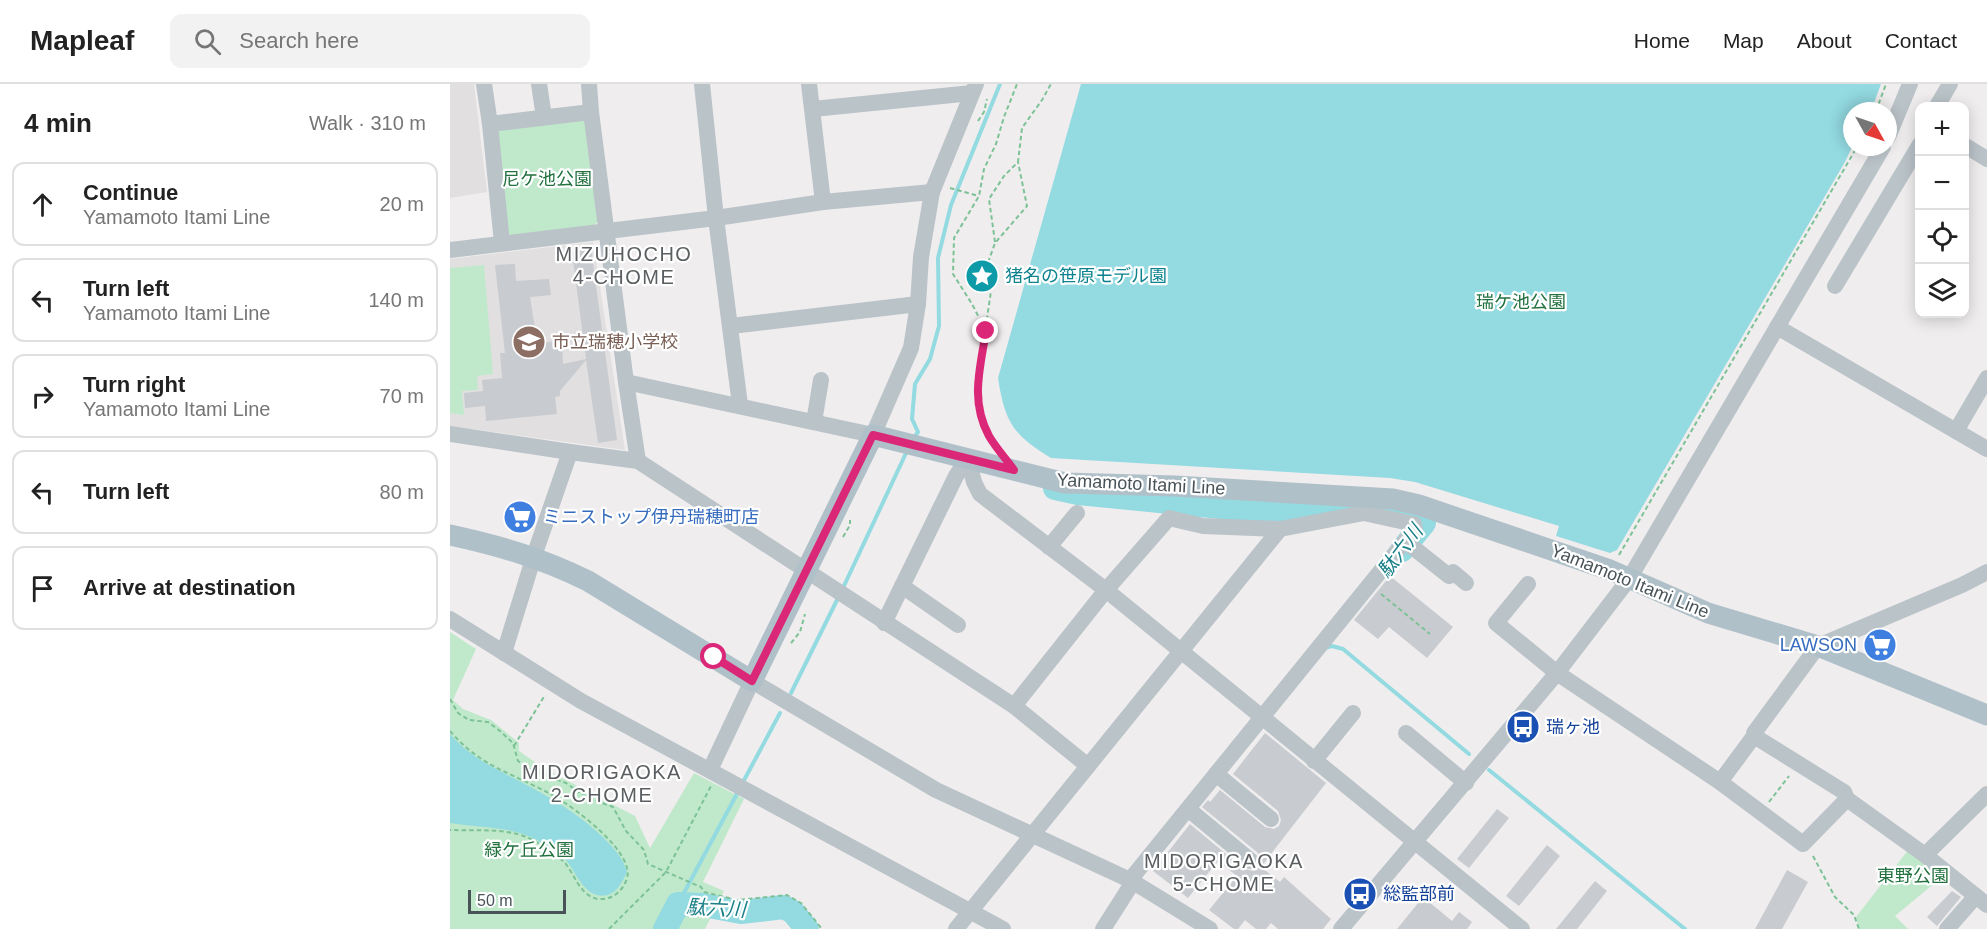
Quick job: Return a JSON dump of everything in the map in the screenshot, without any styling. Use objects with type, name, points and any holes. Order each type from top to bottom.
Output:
[{"type":"main road","name":"Yamamoto Itami Line","points":[[873,435],[1065,483],[1175,486],[1393,499],[1419,505],[1610,570],[1708,613],[1818,646],[1987,715]]},
{"type":"main road","points":[[450,535],[490,543],[534,556],[588,581],[752,681],[873,435]]},
{"type":"street","points":[[484,84],[502,243]]},
{"type":"street","points":[[539,84],[544,117]]},
{"type":"street","points":[[589,84],[638,461]]},
{"type":"street","points":[[702,84],[716,218],[740,405]]},
{"type":"street","points":[[809,84],[823,202]]},
{"type":"street","points":[[1897,115],[1910,84]]},
{"type":"street","points":[[1939,102],[1950,84]]},
{"type":"street","points":[[626,382],[873,435],[911,348],[918,304],[921,257],[932,192],[974,89],[813,109]]},
{"type":"street","points":[[490,124],[591,112]]},
{"type":"street","points":[[1969,148],[1987,159]]},
{"type":"street","points":[[1835,286],[1915,152]]},
{"type":"street","points":[[1341,929],[1557,673],[1629,579],[1878,156]]},
{"type":"street","points":[[450,250],[716,218],[823,202],[932,192]]},
{"type":"street","points":[[731,326],[918,304]]},
{"type":"street","points":[[1777,327],[1987,448]]},
{"type":"street","points":[[1956,431],[1987,378]]},
{"type":"street","points":[[814,422],[821,380]]},
{"type":"street","points":[[450,434],[638,461],[1014,706],[1088,766]]},
{"type":"street","points":[[504,653],[570,452]]},
{"type":"street","points":[[968,458],[974,482],[980,494],[1106,590],[1522,929]]},
{"type":"street","points":[[884,622],[956,476],[968,458]]},
{"type":"street","points":[[1049,547],[1077,513]]},
{"type":"street","points":[[1014,706],[1106,590],[1169,518],[1203,526],[1280,529],[1364,513],[1414,524],[1415,529],[1407,543],[1264,720],[1216,774],[1191,811],[1132,881],[1102,929]]},
{"type":"street","points":[[956,929],[1280,529]]},
{"type":"street","points":[[1407,543],[1449,576],[1453,572],[1466,583]]},
{"type":"street","points":[[1720,782],[1818,646],[1962,585],[1987,572]]},
{"type":"street","points":[[1528,584],[1496,623],[1557,673],[1720,782],[1803,844],[1847,799]]},
{"type":"street","points":[[902,586],[958,625]]},
{"type":"street","points":[[450,620],[552,684],[1003,929]]},
{"type":"street","points":[[713,772],[752,681],[936,790],[1132,881],[1210,929]]},
{"type":"street","points":[[1314,761],[1353,713]]},
{"type":"street","points":[[1406,734],[1466,783]]},
{"type":"street","points":[[1754,736],[1844,792],[1847,799],[1925,855],[1982,900],[1947,929]]},
{"type":"street","points":[[1216,774],[1271,819]]},
{"type":"street","points":[[1925,855],[1987,794]]},
{"type":"street","points":[[1191,811],[1251,861]]},
{"type":"path","points":[[986,331],[953,274],[954,238],[979,196],[984,169],[996,144],[1017,84]]},
{"type":"path","points":[[1014,470],[990,437],[978,408],[978,380],[991,291],[984,274],[995,243],[1027,206],[1018,162],[1022,128],[1051,84]]},
{"type":"path","points":[[1879,102],[1886,84]]},
{"type":"path","points":[[1610,570],[1852,156]]},
{"type":"path","points":[[995,243],[989,199],[1004,176],[1018,162]]},
{"type":"path","points":[[932,192],[938,186],[979,196]]},
{"type":"path","points":[[1374,589],[1430,634]]},
{"type":"path","points":[[514,746],[552,684]]},
{"type":"path","points":[[450,699],[458,713],[469,720],[488,722],[507,737],[514,746],[518,761],[531,770],[566,783],[586,797],[613,807],[626,831],[644,850],[648,864],[701,887],[704,892],[736,900],[787,895],[801,903],[822,929]]},
{"type":"path","points":[[450,731],[464,746],[489,764],[557,797],[605,834],[630,870],[628,878],[618,893],[607,899],[594,898],[577,883],[573,873],[563,861],[534,841],[516,833],[450,830]]},
{"type":"path","points":[[1761,813],[1798,764]]},
{"type":"path","points":[[609,929],[666,872],[713,772]]},
{"type":"path","points":[[1803,844],[1813,856],[1835,897],[1854,915],[1859,929]]},
{"type":"shaded area","points":[[450,84],[474,84],[487,192],[450,198]]},
{"type":"shaded area","name":"市立瑞穂小学校","points":[[593,242],[625,450],[450,426],[450,259]]},
{"type":"green space","name":"尼ケ池公園","points":[[579,116],[586,123],[601,219],[593,226],[511,236],[504,231],[495,128]]},
{"type":"green space","points":[[484,265],[493,374],[477,376],[478,390],[462,391],[464,415],[450,413],[450,268]]},
{"type":"green space","name":"緑ケ丘公園","points":[[450,632],[476,649],[453,700],[463,709],[491,720],[519,743],[519,751],[545,769],[635,816],[650,848],[694,773],[744,799],[703,882],[724,891],[705,929],[450,929]]},
{"type":"green space","name":"東野公園","points":[[1909,849],[1943,876],[1895,916],[1908,929],[1859,929],[1856,917]]},
{"type":"water","name":"瑞ケ池公園","points":[[1081,84],[1881,84],[1874,102],[1843,102],[1843,156],[1848,156],[1845,162],[1617,550],[1610,553],[1556,536],[1559,526],[1415,482],[1390,478],[1051,458],[1028,442],[1013,426],[1004,406],[998,378]]},
{"type":"water","points":[[450,734],[475,756],[555,801],[604,838],[621,858],[627,872],[616,890],[603,896],[591,893],[564,858],[527,835],[450,823]]},
{"type":"building","points":[[591,249],[617,440],[598,443],[586,360],[560,391],[560,396],[555,397],[557,414],[486,421],[485,406],[465,408],[464,393],[483,391],[482,380],[502,378],[500,353],[505,353],[495,265],[515,264],[516,281],[549,279],[551,295],[530,297],[537,341],[543,340],[543,343],[562,340],[563,364],[586,359],[572,252]]},
{"type":"building","points":[[1390,576],[1453,627],[1427,658],[1389,627],[1378,639],[1354,620]]},
{"type":"building","points":[[1265,733],[1326,783],[1261,867],[1280,882],[1284,877],[1331,919],[1323,929],[1278,929],[1271,923],[1266,929],[1256,929],[1245,920],[1238,929],[1234,929],[1209,910],[1237,876],[1218,861],[1188,898],[1153,871],[1190,824],[1244,869],[1254,871],[1259,867],[1261,858],[1258,853],[1202,807],[1208,800],[1210,802],[1220,790],[1265,827],[1274,829],[1279,826],[1281,820],[1278,811],[1233,774]]},
{"type":"building","points":[[1497,809],[1509,818],[1469,868],[1457,859]]},
{"type":"building","points":[[1547,845],[1560,856],[1519,906],[1506,896]]},
{"type":"building","points":[[1787,870],[1808,882],[1782,929],[1755,929]]},
{"type":"building","points":[[1595,881],[1607,891],[1577,929],[1556,929]]},
{"type":"building","points":[[1952,891],[1961,897],[1937,926],[1927,917]]},
{"type":"building","points":[[1423,897],[1452,921],[1459,912],[1472,922],[1467,929],[1397,929]]},
{"type":"waterway","points":[[913,439],[918,432],[912,419],[915,384],[930,359],[939,326],[938,258],[951,205],[1000,84]]},
{"type":"waterway","points":[[843,588],[907,451]]},
{"type":"waterway","name":"駄六川","points":[[1055,488],[1078,493],[1241,509],[1285,509],[1345,502],[1424,517],[1424,523],[1402,550]]},
{"type":"waterway","points":[[791,693],[838,598]]},
{"type":"waterway","points":[[1325,648],[1332,646],[1343,649],[1469,754]]},
{"type":"waterway","points":[[742,784],[780,713]]},
{"type":"waterway","points":[[1489,770],[1685,929]]},
{"type":"waterway","points":[[678,904],[739,790]]},
{"type":"waterway","name":"駄六川","points":[[665,929],[678,904],[703,905],[741,912],[784,907],[793,912],[807,929]]},
{"type":"place","name":"猪名の笹原モデル園","points":[[982,276]]},
{"type":"place","name":"市立瑞穂小学校","points":[[529,342]]},
{"type":"place","name":"ミニストップ伊丹瑞穂町店","points":[[520,517]]},
{"type":"place","name":"LAWSON","points":[[1880,645]]},
{"type":"place","name":"瑞ヶ池","points":[[1523,727]]},
{"type":"place","name":"総監部前","points":[[1360,894]]},
{"type":"district","name":"MIZUHOCHO 4-CHOME","points":[[624,266]]},
{"type":"district","name":"MIDORIGAOKA 2-CHOME","points":[[602,784]]},
{"type":"district","name":"MIDORIGAOKA 5-CHOME","points":[[1224,872]]},
{"type":"route","points":[[714,657],[752,681],[873,435],[1014,470],[990,437],[978,408],[978,380],[986,331]]}]
